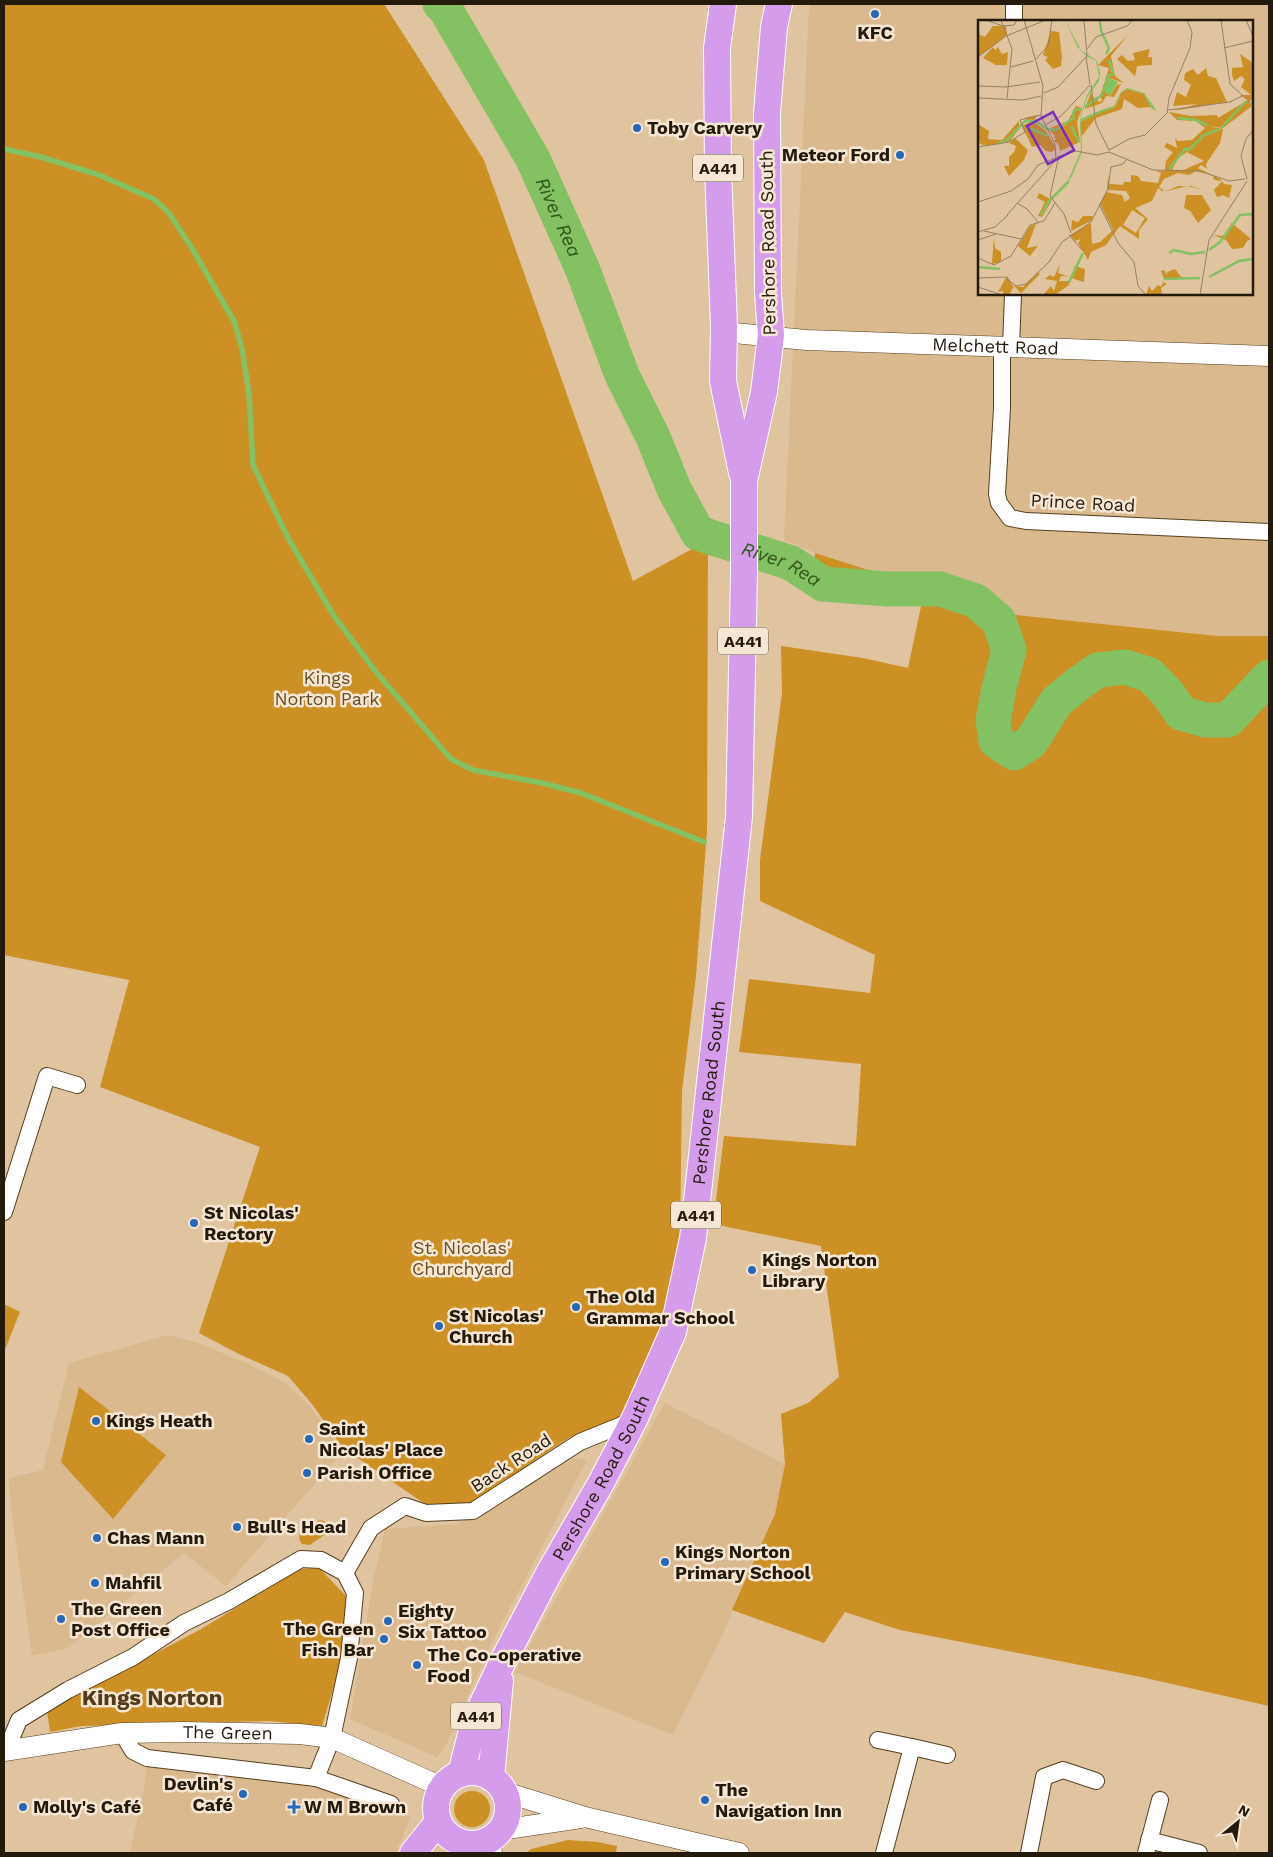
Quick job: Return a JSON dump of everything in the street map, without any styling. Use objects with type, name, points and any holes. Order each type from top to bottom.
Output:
[{"type":"highway","name":"Pershore Road South","points":[[723,4],[717,58],[718,169],[724,332],[723,380],[744,481]]},
{"type":"highway","name":"Pershore Road South","points":[[452,1780],[474,1722],[502,1663],[549,1573],[601,1483],[634,1420],[673,1332],[694,1238],[739,817],[744,481],[764,392],[771,336],[768,293],[767,113],[774,27],[778,4]]},
{"type":"highway","name":"Pershore Road South","points":[[498,1785],[502,1663]]},
{"type":"highway","points":[[471,1772],[482,1773],[498,1785],[508,1802],[508,1812],[506,1821],[494,1841],[454,1848],[453,1839],[444,1832],[438,1822],[435,1810],[437,1798],[452,1780],[471,1772]]},
{"type":"highway","points":[[412,1853],[438,1822]]},
{"type":"street","points":[[1014,4],[1014,20]]},
{"type":"street","points":[[1007,346],[1013,295]]},
{"type":"street","name":"Melchett Road","points":[[724,332],[806,340],[1269,356]]},
{"type":"street","name":"Prince Road","points":[[1007,346],[997,494],[999,503],[1010,518],[1026,521],[1269,532]]},
{"type":"street","points":[[4,1212],[47,1076],[77,1085]]},
{"type":"street","name":"Back Road","points":[[345,1573],[371,1528],[405,1506],[426,1513],[473,1511],[580,1442],[634,1420]]},
{"type":"street","points":[[5,1751],[19,1720],[68,1690],[133,1657],[184,1624],[229,1601],[281,1570],[301,1560],[321,1560],[345,1573],[355,1593],[349,1658],[332,1738],[316,1778]]},
{"type":"street","name":"The Green","points":[[5,1751],[122,1733],[263,1732],[300,1734],[332,1738],[452,1780]]},
{"type":"street","points":[[122,1733],[133,1751],[147,1758],[316,1778],[391,1804]]},
{"type":"street","points":[[878,1740],[948,1755]]},
{"type":"street","points":[[884,1853],[912,1747]]},
{"type":"street","points":[[1028,1853],[1044,1778],[1063,1770],[1096,1782]]},
{"type":"street","points":[[498,1785],[585,1817],[739,1853]]},
{"type":"street","points":[[1160,1800],[1147,1846],[1199,1853]]},
{"type":"street","points":[[494,1841],[585,1817]]},
{"type":"shaded area","points":[[811,4],[1269,4],[1269,636],[1217,636],[1006,614],[815,553],[784,540],[809,8]]},
{"type":"shaded area","points":[[168,1335],[198,1343],[244,1362],[286,1383],[309,1405],[342,1452],[226,1586],[184,1553],[68,1648],[32,1656],[11,1508],[9,1478],[43,1470],[69,1363]]},
{"type":"shaded area","name":"Kings Norton Primary School","points":[[665,1403],[785,1464],[775,1514],[716,1649],[673,1735],[515,1672]]},
{"type":"shaded area","points":[[574,1458],[587,1460],[490,1646],[446,1745],[437,1757],[350,1719],[373,1582],[385,1529],[457,1524],[506,1499]]},
{"type":"shaded area","points":[[147,1767],[325,1786],[380,1803],[410,1817],[396,1853],[130,1853]]},
{"type":"green space","name":"Kings Norton Park","points":[[4,4],[384,4],[484,160],[633,581],[694,548],[708,546],[707,831],[696,976],[682,1091],[680,1235],[667,1310],[630,1417],[570,1437],[467,1505],[425,1504],[343,1448],[312,1404],[288,1376],[239,1354],[199,1333],[260,1147],[100,1087],[129,980],[4,955]]},
{"type":"green space","points":[[815,553],[1006,614],[1217,636],[1269,636],[1269,1706],[1141,1677],[900,1630],[845,1612],[824,1643],[732,1610],[775,1514],[785,1464],[781,1414],[808,1403],[839,1377],[821,1246],[713,1224],[724,1136],[856,1146],[861,1064],[739,1052],[749,979],[870,993],[875,955],[760,901],[760,860],[782,693],[781,646],[863,658],[908,668],[923,597],[877,602],[813,591]]},
{"type":"green space","points":[[4,1304],[20,1312],[4,1352]]},
{"type":"green space","name":"Kings Heath","points":[[79,1387],[166,1455],[113,1519],[61,1462]]},
{"type":"green space","points":[[319,1520],[324,1521],[327,1525],[327,1533],[310,1545],[302,1544],[299,1539],[300,1533]]},
{"type":"green space","points":[[319,1568],[348,1598],[340,1666],[322,1726],[269,1721],[81,1726],[50,1732],[47,1711],[203,1628],[299,1569]]},
{"type":"green space","points":[[472,1791],[479,1792],[485,1796],[489,1802],[489,1816],[485,1822],[479,1826],[472,1827],[465,1826],[459,1822],[455,1816],[454,1809],[455,1802],[459,1796],[465,1792]]},
{"type":"green space","points":[[568,1840],[597,1842],[617,1846],[616,1853],[526,1853],[531,1849]]},
{"type":"waterway","name":"River Rea","points":[[440,4],[443,5],[533,159],[582,268],[622,375],[653,437],[674,489],[698,533],[791,563],[823,584],[888,589],[940,589],[976,601],[999,621],[1009,650],[993,721],[996,741],[1014,753],[1031,742],[1056,702],[1098,670],[1125,667],[1150,675],[1168,694],[1181,713],[1205,720],[1228,720],[1269,677]]},
{"type":"waterway","points":[[4,149],[41,157],[99,175],[154,199],[169,213],[234,321],[242,348],[249,394],[253,465],[288,538],[334,616],[376,672],[451,759],[473,770],[542,783],[581,793],[704,842]]},
{"type":"place","name":"KFC","points":[[875,14]]},
{"type":"place","name":"Toby Carvery","points":[[637,128]]},
{"type":"place","name":"Meteor Ford","points":[[900,155]]},
{"type":"place","name":"St Nicolas' Rectory","points":[[194,1223]]},
{"type":"place","name":"Kings Norton Library","points":[[752,1270]]},
{"type":"place","name":"The Old Grammar School","points":[[576,1307]]},
{"type":"place","name":"St Nicolas' Church","points":[[439,1326]]},
{"type":"place","name":"Kings Heath","points":[[96,1421]]},
{"type":"place","name":"Saint Nicolas' Place","points":[[309,1439]]},
{"type":"place","name":"Parish Office","points":[[307,1473]]},
{"type":"place","name":"Bull's Head","points":[[237,1527]]},
{"type":"place","name":"Chas Mann","points":[[97,1538]]},
{"type":"place","name":"Kings Norton Primary School","points":[[665,1562]]},
{"type":"place","name":"Mahfil","points":[[95,1583]]},
{"type":"place","name":"The Green Post Office","points":[[61,1619]]},
{"type":"place","name":"Eighty Six Tattoo","points":[[388,1621]]},
{"type":"place","name":"The Green Fish Bar","points":[[384,1639]]},
{"type":"place","name":"The Co-operative Food","points":[[417,1665]]},
{"type":"place","name":"Devlin's Café","points":[[243,1794]]},
{"type":"place","name":"The Navigation Inn","points":[[705,1800]]},
{"type":"place","name":"Molly's Café","points":[[23,1807]]},
{"type":"place","name":"W M Brown","points":[[294,1807]]},
{"type":"district","name":"Kings Norton","points":[[152,1697]]},
{"type":"park label","name":"St. Nicolas' Churchyard","points":[[462,1258]]}]
